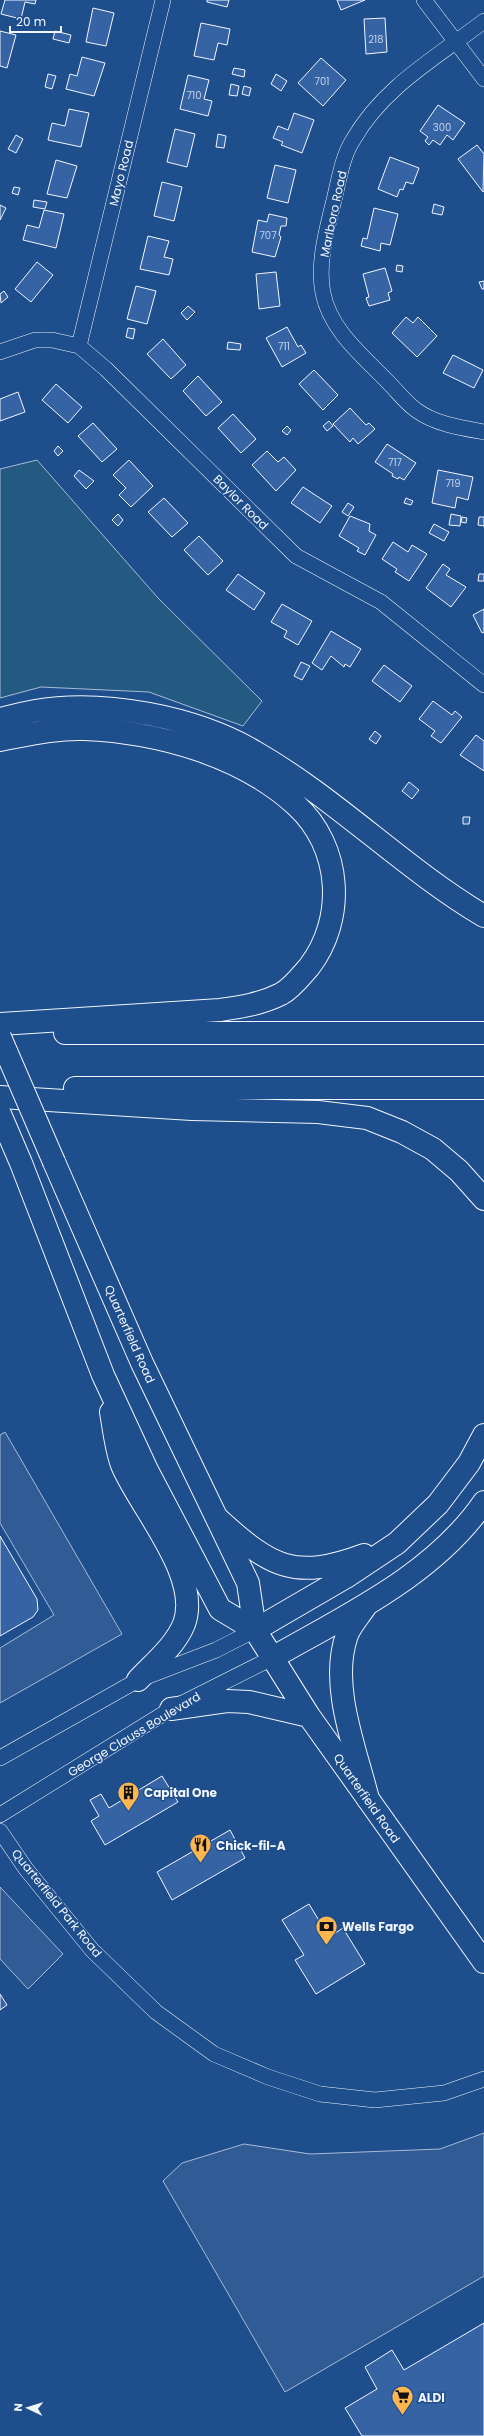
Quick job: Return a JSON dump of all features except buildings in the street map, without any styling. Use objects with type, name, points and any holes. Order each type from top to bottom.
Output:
[{"type":"main road","points":[[0,719],[36,710],[80,708],[127,711],[176,720],[217,733],[255,751],[296,778],[420,873],[484,916]]},
{"type":"main road","points":[[0,740],[82,729],[125,733],[171,742],[208,754],[246,770],[296,805],[311,822],[328,854],[333,872],[335,897],[331,925],[319,954],[301,977],[282,994],[252,1005],[220,1010],[0,1024]]},
{"type":"main road","points":[[0,1033],[484,1033]]},
{"type":"main road","name":"Quarterfield Road","points":[[0,1037],[142,1363],[248,1583],[255,1630],[309,1716],[484,1962]]},
{"type":"main road","points":[[0,1088],[484,1088]]},
{"type":"main road","points":[[0,1097],[192,1109],[318,1112],[367,1118],[402,1132],[433,1149],[459,1171],[484,1199]]},
{"type":"main road","name":"Quarterfield Road","points":[[0,1114],[22,1163],[103,1375],[147,1470],[220,1609],[255,1630]]},
{"type":"main road","points":[[103,1375],[122,1465],[169,1549],[185,1585],[187,1606],[184,1623],[174,1641],[138,1680]]},
{"type":"main road","points":[[255,1630],[346,1577],[397,1543],[438,1504],[469,1463],[484,1434]]},
{"type":"main road","points":[[272,1658],[368,1603],[418,1570],[453,1539],[484,1502]]},
{"type":"main road","points":[[218,1519],[250,1547],[282,1564],[300,1568],[322,1568],[339,1564],[397,1543]]},
{"type":"main road","points":[[368,1603],[347,1634],[342,1654],[340,1676],[342,1697],[368,1799]]},
{"type":"main road","points":[[171,1709],[227,1701],[249,1702],[309,1716]]},
{"type":"street","name":"Mayo Road","points":[[80,346],[163,0]]},
{"type":"street","points":[[424,0],[455,43],[484,79]]},
{"type":"street","name":"Marlboro Road","points":[[484,21],[404,79],[376,106],[352,140],[344,161],[327,230],[321,271],[323,293],[330,313],[346,339],[416,410],[449,426],[484,432]]},
{"type":"street","name":"Baylor Road","points":[[0,352],[35,340],[52,340],[80,346],[106,369],[296,556],[381,602],[484,685]]},
{"type":"street","points":[[0,1758],[138,1680],[216,1650],[255,1630]]},
{"type":"street","name":"George Clauss Boulevard","points":[[0,1815],[171,1709],[272,1658]]},
{"type":"street","name":"Quarterfield Park Road","points":[[0,1831],[26,1869],[92,1950],[156,2012],[214,2054],[268,2077],[320,2094],[375,2100],[444,2093],[484,2079]]},
{"type":"shaded area","points":[[37,460],[158,598],[262,701],[243,726],[149,692],[41,687],[0,698],[0,469]]},
{"type":"shaded area","points":[[5,1432],[122,1634],[0,1703],[0,1648],[54,1615],[0,1523],[0,1435]]},
{"type":"shaded area","points":[[0,1887],[63,1954],[28,1989],[0,1959]]},
{"type":"shaded area","points":[[484,2133],[484,2276],[285,2392],[163,2181],[182,2163],[244,2144],[310,2154],[440,2149]]},
{"type":"place","name":"Capital One","points":[[129,1812]]},
{"type":"place","name":"Chick-fil-A","points":[[201,1864]]},
{"type":"place","name":"Wells Fargo","points":[[326,1946]]},
{"type":"place","name":"ALDI","points":[[402,2416]]}]
